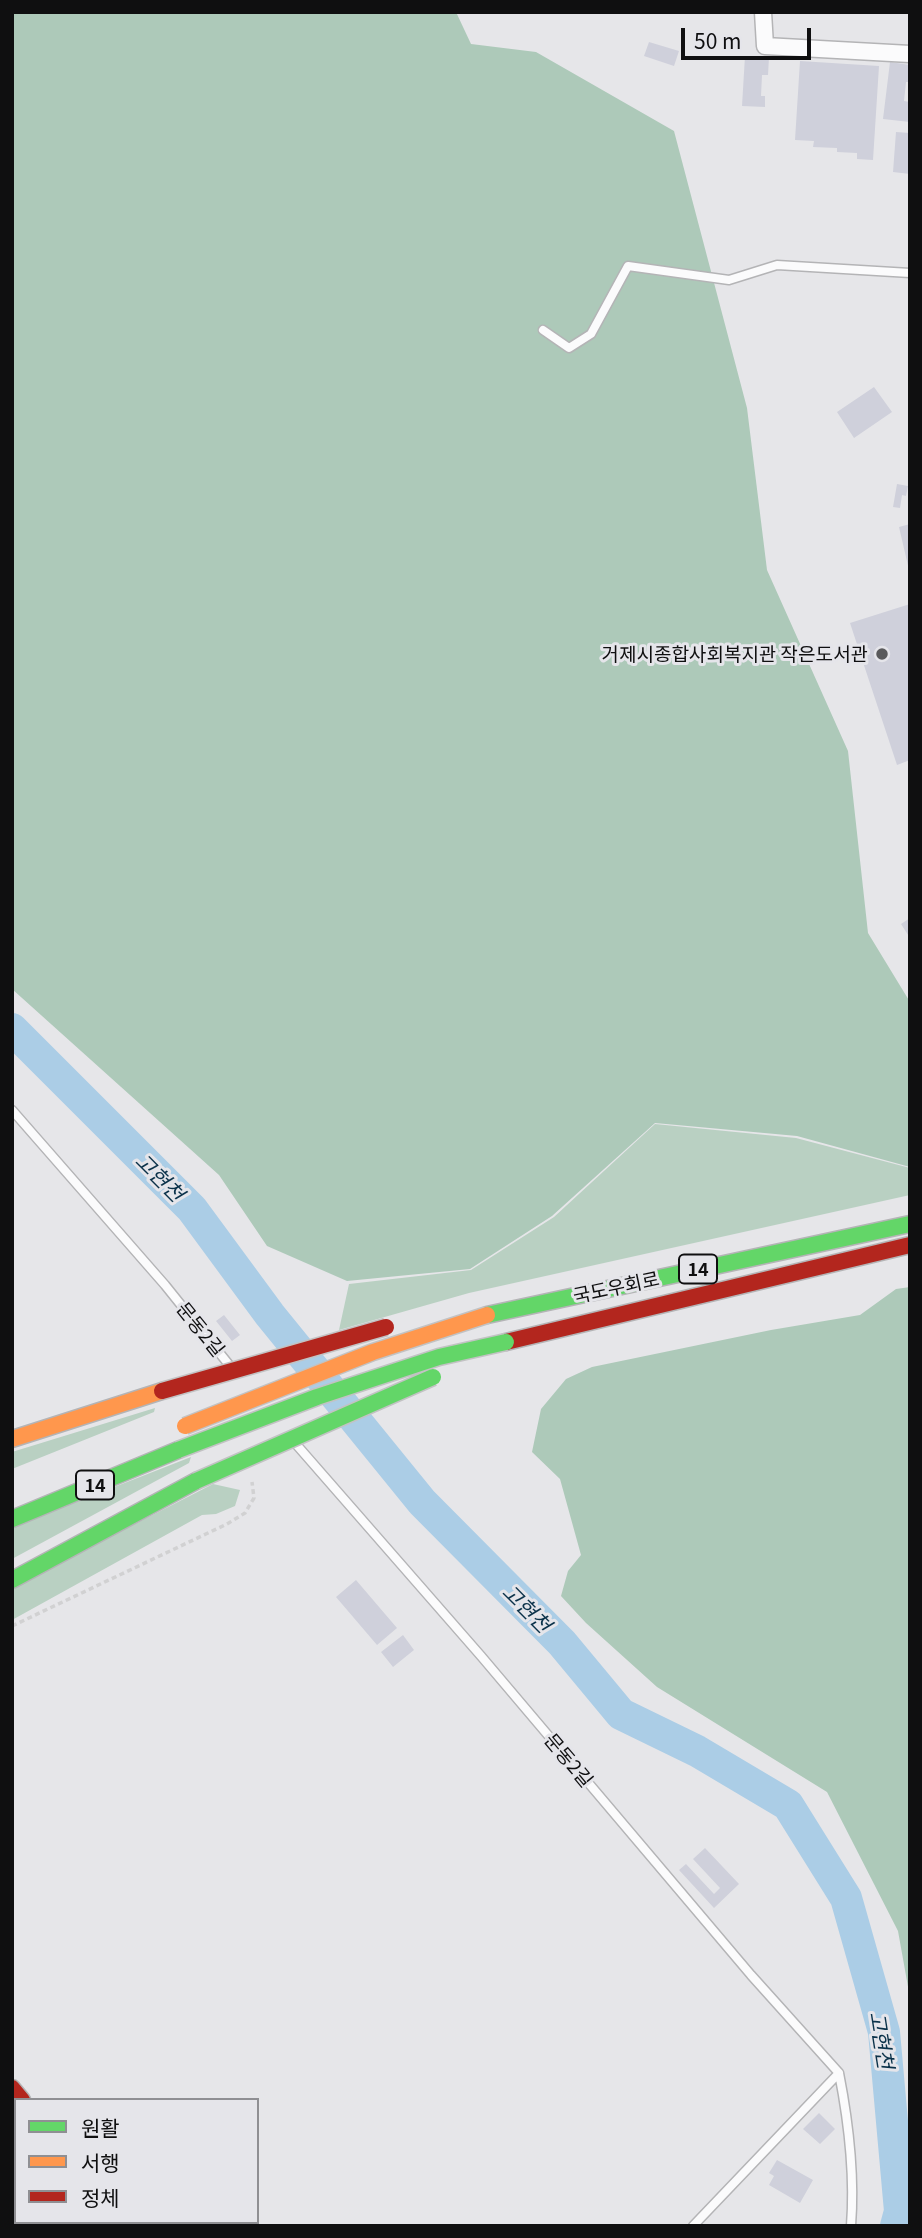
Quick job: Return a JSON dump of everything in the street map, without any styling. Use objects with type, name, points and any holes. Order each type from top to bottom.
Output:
[{"type":"main road","name":"국도우회로","points":[[487,1315],[910,1224]]},
{"type":"main road","name":"국도우회로","points":[[506,1342],[910,1245]]},
{"type":"main road","points":[[12,1439],[162,1391],[409,1322],[487,1315]]},
{"type":"main road","name":"14","points":[[166,1434],[341,1363],[424,1333],[487,1315]]},
{"type":"main road","points":[[12,1580],[196,1481],[458,1367],[506,1342]]},
{"type":"main road","name":"14","points":[[12,1519],[178,1450],[329,1393],[439,1357],[506,1342]]},
{"type":"street","points":[[764,12],[765,46],[910,54]]},
{"type":"lane","points":[[543,330],[569,348],[591,334],[628,266],[729,280],[777,265],[910,274]]},
{"type":"lane","name":"문동2길","points":[[12,1110],[165,1285],[241,1379]]},
{"type":"lane","points":[[250,1390],[277,1421]]},
{"type":"lane","name":"문동2길","points":[[286,1432],[481,1656],[751,1975],[839,2073]]},
{"type":"lane","points":[[693,2226],[839,2073]]},
{"type":"lane","points":[[839,2073],[848,2120],[853,2204],[851,2226]]},
{"type":"green space","points":[[12,12],[456,12],[471,44],[536,52],[674,131],[747,408],[767,570],[848,751],[868,933],[910,1002],[910,1167],[797,1136],[655,1123],[552,1216],[470,1269],[347,1281],[267,1246],[219,1175],[12,989]]},
{"type":"green space","points":[[655,1124],[796,1138],[910,1168],[910,1195],[469,1293],[339,1330],[349,1284],[471,1270],[554,1217]]},
{"type":"green space","points":[[910,1287],[910,1998],[898,1931],[827,1792],[657,1687],[586,1623],[561,1596],[568,1571],[581,1555],[560,1479],[532,1452],[541,1409],[566,1379],[592,1367],[771,1330],[860,1315],[896,1289]]},
{"type":"green space","points":[[155,1408],[154,1412],[12,1469],[12,1452]]},
{"type":"green space","points":[[191,1457],[189,1463],[12,1559],[12,1527]]},
{"type":"green space","points":[[213,1484],[240,1490],[235,1506],[216,1514],[202,1515],[12,1620],[12,1587]]},
{"type":"building","points":[[649,42],[679,51],[674,66],[644,56]]},
{"type":"building","points":[[745,56],[769,57],[768,75],[762,75],[761,96],[765,96],[765,107],[742,106]]},
{"type":"building","points":[[800,61],[879,66],[873,160],[857,159],[857,153],[837,152],[837,148],[813,147],[814,141],[795,140]]},
{"type":"building","points":[[890,62],[910,65],[910,82],[906,82],[904,101],[910,102],[910,122],[883,119]]},
{"type":"building","points":[[896,132],[910,133],[910,174],[893,172]]},
{"type":"building","points":[[874,387],[892,412],[854,438],[837,412]]},
{"type":"building","points":[[897,484],[908,486],[906,496],[902,495],[900,508],[893,507]]},
{"type":"building","points":[[910,524],[910,570],[909,570],[899,527]]},
{"type":"building","points":[[910,604],[910,760],[897,765],[850,623]]},
{"type":"building","points":[[910,918],[910,938],[901,924]]},
{"type":"building","points":[[224,1315],[240,1335],[232,1341],[216,1321]]},
{"type":"building","points":[[356,1580],[397,1628],[377,1645],[336,1597]]},
{"type":"building","points":[[403,1635],[414,1650],[393,1667],[381,1652]]},
{"type":"building","points":[[705,1848],[739,1884],[714,1908],[679,1870],[686,1864],[714,1894],[720,1888],[693,1859]]},
{"type":"building","points":[[819,2113],[835,2129],[820,2144],[803,2129]]},
{"type":"building","points":[[777,2160],[813,2180],[800,2203],[769,2185],[774,2176],[769,2173]]},
{"type":"waterway","name":"고현천","points":[[12,1029],[192,1209],[270,1315],[422,1502],[562,1643],[621,1714],[697,1751],[788,1805],[846,1898],[884,2032],[900,2211],[896,2226]]},
{"type":"waterway","points":[[895,2154],[910,2175]]},
{"type":"traffic: fast","points":[[487,1315],[910,1224]]},
{"type":"traffic: fast","points":[[178,1450],[317,1397],[439,1357],[506,1342]]},
{"type":"traffic: fast","points":[[196,1481],[433,1377]]},
{"type":"traffic: fast","points":[[12,1519],[178,1450]]},
{"type":"traffic: fast","points":[[12,1580],[196,1481]]},
{"type":"traffic: slow","points":[[185,1426],[373,1352],[487,1315]]},
{"type":"traffic: slow","points":[[12,1439],[162,1391]]},
{"type":"traffic: jam","points":[[506,1342],[910,1245]]},
{"type":"traffic: jam","points":[[162,1391],[386,1327]]},
{"type":"traffic: jam","points":[[12,2088],[20,2098]]},
{"type":"place","name":"거제시종합사회복지관 작은도서관","points":[[882,654]]}]
